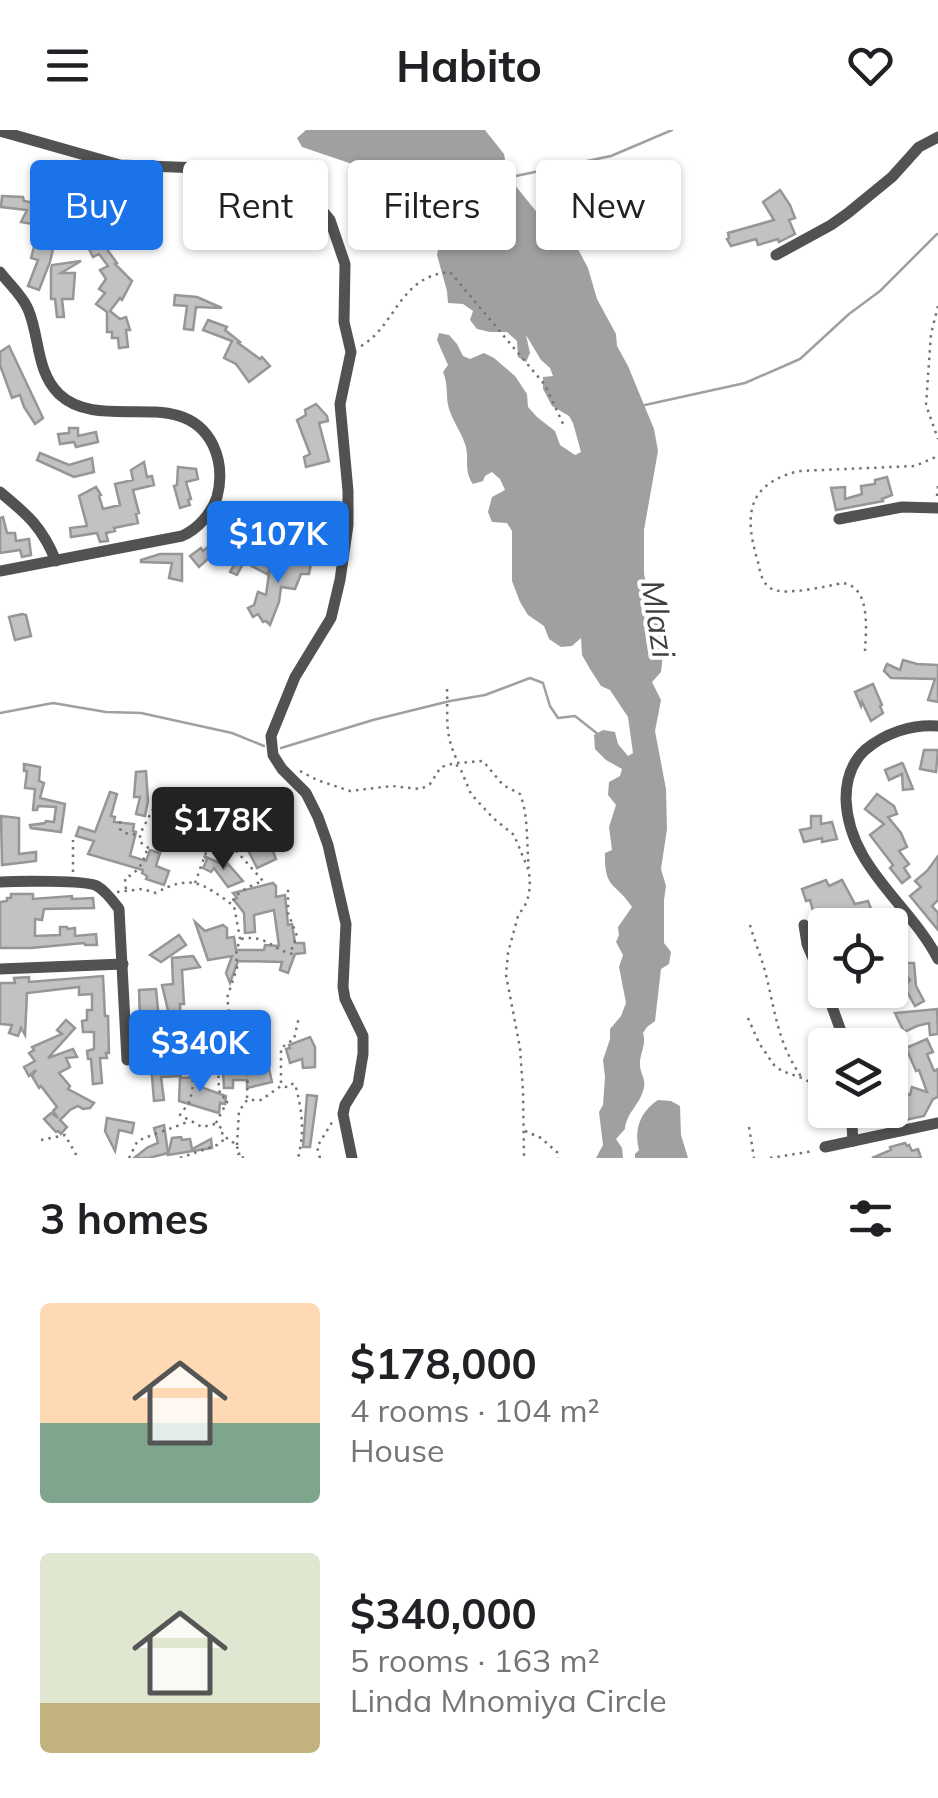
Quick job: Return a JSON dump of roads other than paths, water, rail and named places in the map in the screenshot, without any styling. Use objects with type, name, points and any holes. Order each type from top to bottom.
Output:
[{"type":"street","points":[[0,131],[120,165],[201,168],[281,180],[308,193],[330,220],[345,264],[344,322],[352,352],[340,404],[348,525],[331,618],[295,677],[271,736],[273,755],[306,793],[318,817],[346,924],[342,987],[363,1036],[364,1054],[358,1084],[343,1114],[352,1158]]},
{"type":"street","points":[[776,255],[848,213],[892,177],[924,142],[938,137]]},
{"type":"street","points":[[0,572],[166,541],[191,532],[215,503],[221,474],[210,440],[195,423],[153,412],[95,410],[62,398],[44,370],[29,311],[1,274]]},
{"type":"street","points":[[0,492],[34,520],[56,561]]},
{"type":"street","points":[[839,519],[890,508],[938,508]]},
{"type":"street","points":[[937,956],[866,861],[853,836],[846,810],[846,789],[856,759],[868,747],[894,732],[938,726]]},
{"type":"street","points":[[0,882],[93,883],[119,909],[127,1060]]},
{"type":"street","points":[[804,925],[808,946]]},
{"type":"street","points":[[0,969],[122,964]]},
{"type":"street","points":[[825,1147],[938,1122]]},
{"type":"street","points":[[852,1128],[853,1141]]},
{"type":"water","points":[[306,130],[485,130],[505,160],[348,163],[302,147],[297,138]]},
{"type":"water","name":"Mlazi","points":[[516,186],[536,211],[536,250],[579,250],[654,429],[658,451],[644,530],[644,574],[651,606],[661,617],[665,635],[661,672],[652,682],[661,700],[655,731],[666,789],[667,829],[661,869],[666,886],[664,943],[671,952],[669,964],[661,969],[655,1021],[643,1033],[643,1091],[616,1139],[623,1158],[596,1158],[603,1145],[599,1112],[603,1105],[603,1060],[610,1029],[626,1003],[619,967],[623,955],[616,942],[618,927],[632,907],[609,880],[605,865],[605,853],[612,850],[609,827],[616,805],[608,795],[609,782],[620,776],[622,769],[595,749],[594,735],[603,730],[615,732],[618,744],[628,756],[633,753],[628,717],[590,669],[582,655],[581,638],[572,646],[561,647],[549,639],[544,626],[528,615],[520,602],[512,581],[512,531],[507,523],[492,522],[488,512],[492,497],[505,490],[492,472],[483,481],[473,484],[470,479],[465,444],[448,405],[443,372],[448,365],[437,340],[439,333],[449,335],[463,356],[470,359],[484,353],[494,358],[515,376],[527,394],[528,407],[555,431],[560,445],[575,455],[581,452],[569,416],[552,406],[543,389],[543,377],[553,376],[550,368],[526,335],[530,353],[526,362],[518,357],[517,341],[507,332],[477,329],[470,320],[473,311],[463,304],[448,303],[438,250],[516,250]]},
{"type":"water","points":[[658,1100],[680,1106],[681,1135],[688,1158],[635,1158],[640,1122]]},
{"type":"waterway","points":[[516,176],[611,156],[672,130]]},
{"type":"waterway","points":[[645,405],[745,383],[800,359],[880,291],[937,234]]},
{"type":"waterway","points":[[281,748],[373,720],[485,695],[530,678],[543,683],[558,718],[575,716],[599,735]]},
{"type":"waterway","points":[[0,713],[53,703],[141,713],[232,733],[264,746]]}]
